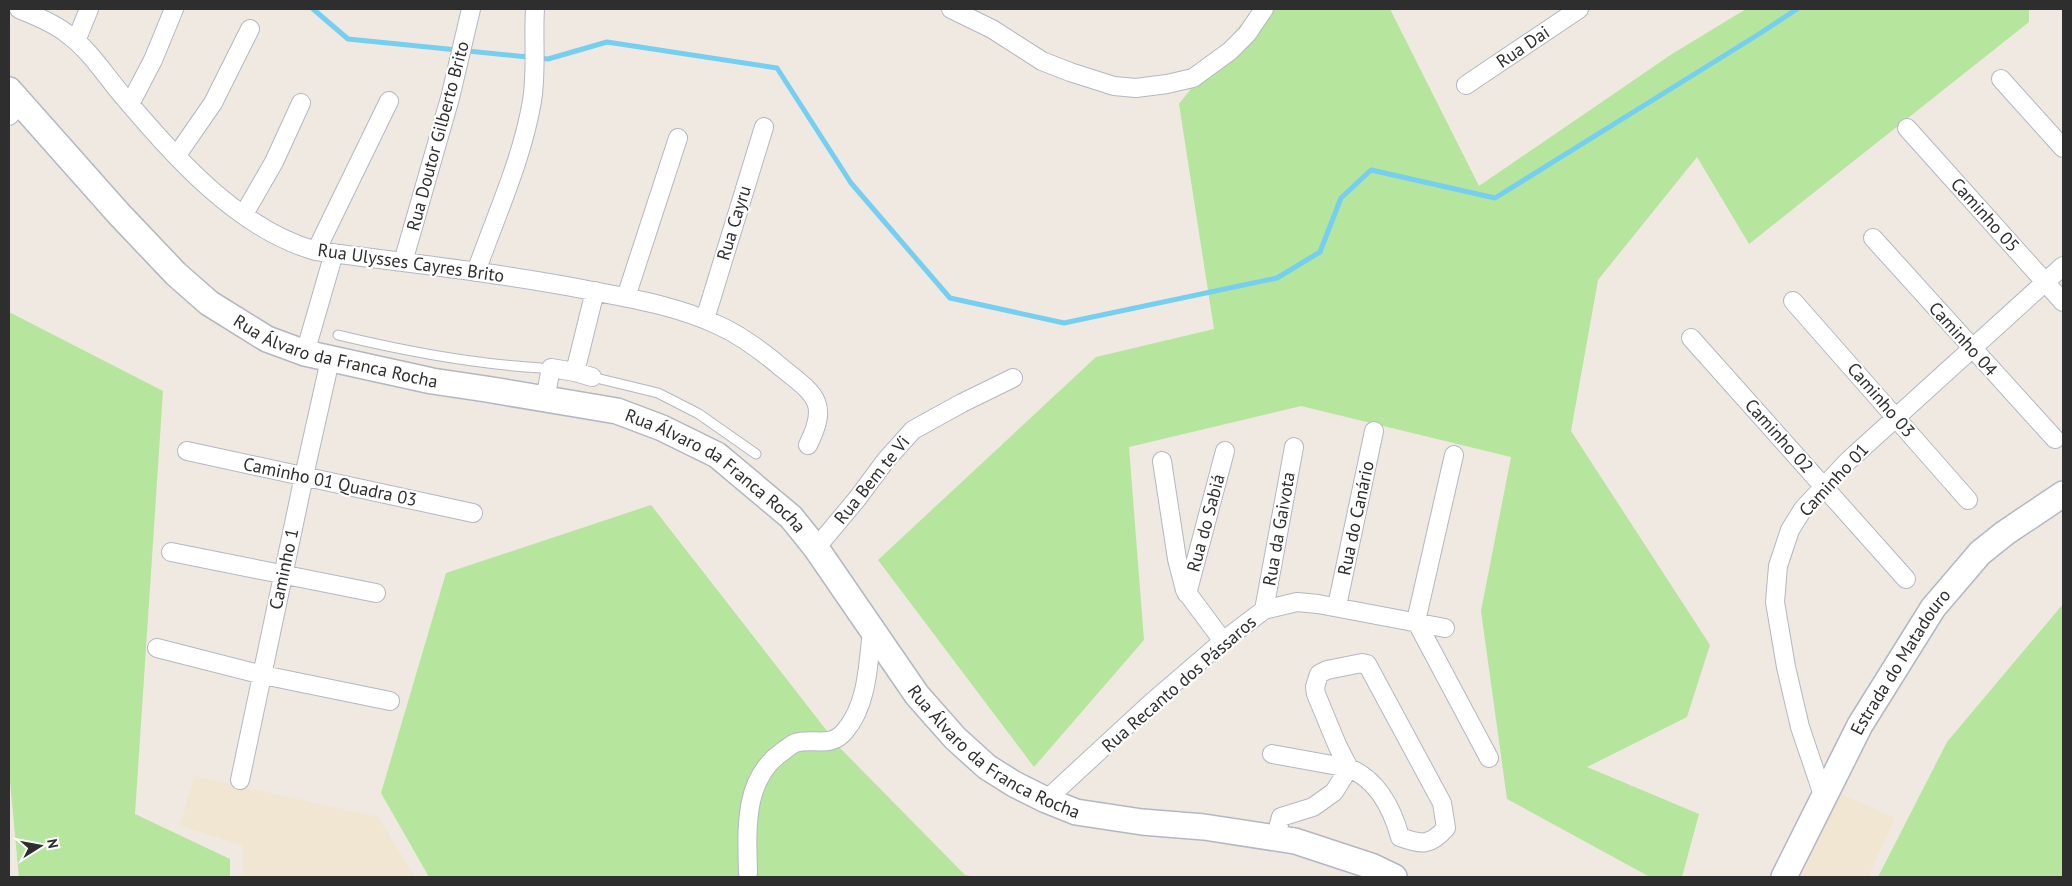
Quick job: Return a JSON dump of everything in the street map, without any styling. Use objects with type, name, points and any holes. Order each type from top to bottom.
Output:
[{"type":"main road","name":"Rua Álvaro da Franca Rocha","points":[[13,103],[176,274],[209,303],[267,339],[330,360],[432,382],[617,412],[662,428],[716,455],[791,517],[816,548],[917,695],[955,738],[987,767],[1014,784],[1076,812],[1106,818],[1204,827],[1294,841],[1371,866],[1394,877]]},
{"type":"main road","name":"Estrada do Matadouro","points":[[1786,875],[1860,724],[1933,608],[1980,553],[2011,529],[2063,494]]},
{"type":"street","points":[[76,41],[89,9]]},
{"type":"street","points":[[130,104],[153,60],[174,9]]},
{"type":"street","name":"Rua Doutor Gilberto Brito","points":[[403,262],[450,98],[471,9]]},
{"type":"street","points":[[476,272],[510,184],[532,100],[535,9]]},
{"type":"street","points":[[951,9],[992,29],[1049,64],[1114,86],[1136,88],[1193,78],[1230,51],[1247,34],[1264,9]]},
{"type":"street","name":"Rua Dai","points":[[1466,85],[1580,9]]},
{"type":"street","name":"Rua Ulysses Cayres Brito","points":[[27,10],[50,22],[76,41],[177,155],[201,179],[259,226],[303,247],[316,251],[476,272],[595,291],[626,297],[722,326],[749,343],[793,376],[812,395],[817,403],[820,415],[808,445]]},
{"type":"street","points":[[177,155],[213,103],[250,29]]},
{"type":"street","points":[[2001,79],[2063,148]]},
{"type":"street","points":[[316,251],[389,101]]},
{"type":"street","points":[[244,214],[274,162],[301,103]]},
{"type":"street","name":"Rua Cayru","points":[[704,319],[764,127]]},
{"type":"street","name":"Caminho 05","points":[[1907,128],[2063,302]]},
{"type":"street","points":[[626,297],[678,138]]},
{"type":"street","name":"Caminho 04","points":[[1872,238],[2055,439]]},
{"type":"street","points":[[305,353],[334,253]]},
{"type":"street","name":"Caminho 01","points":[[1824,798],[1800,727],[1786,667],[1775,602],[1778,566],[1790,530],[1803,509],[1848,461],[2063,266]]},
{"type":"street","points":[[575,372],[595,291]]},
{"type":"street","name":"Caminho 03","points":[[1793,301],[1968,500]]},
{"type":"street","name":"Caminho 02","points":[[1691,338],[1906,579]]},
{"type":"street","name":"Caminho 1","points":[[240,780],[330,360]]},
{"type":"street","points":[[545,399],[546,368],[575,372],[592,377]]},
{"type":"street","name":"Rua Bem te Vi","points":[[816,548],[857,499],[886,460],[913,430],[1013,378]]},
{"type":"street","name":"Rua do Canário","points":[[1337,606],[1374,430]]},
{"type":"street","name":"Rua da Gaivota","points":[[1264,610],[1294,447]]},
{"type":"street","name":"Caminho 01 Quadra 03","points":[[187,451],[474,514]]},
{"type":"street","name":"Rua do Sabiá","points":[[1187,594],[1224,451]]},
{"type":"street","points":[[1454,455],[1416,621],[1489,758]]},
{"type":"street","points":[[1162,460],[1181,580],[1187,594],[1223,641]]},
{"type":"street","points":[[171,552],[376,593]]},
{"type":"street","name":"Rua Recanto dos Pássaros","points":[[1046,800],[1151,703],[1223,641],[1264,610],[1297,602],[1337,606],[1445,628]]},
{"type":"street","points":[[748,873],[749,811],[753,792],[760,774],[772,758],[794,744],[833,741],[844,732],[855,718],[865,688],[872,630]]},
{"type":"street","points":[[157,648],[263,675],[390,701]]},
{"type":"street","points":[[1272,754],[1349,768],[1366,778],[1380,792],[1393,813],[1400,837],[1419,844],[1437,838],[1446,828],[1442,803],[1367,664],[1362,663],[1327,670],[1319,674],[1315,687],[1338,747],[1349,768]]},
{"type":"street","points":[[1275,839],[1281,817],[1313,807],[1334,792],[1349,768]]},
{"type":"lane","points":[[338,335],[402,350],[516,366],[546,368]]},
{"type":"lane","points":[[592,377],[658,393],[699,414],[756,454]]},
{"type":"shaded area","points":[[194,776],[378,817],[415,877],[244,877],[242,845],[180,826]]},
{"type":"shaded area","points":[[1839,793],[1895,818],[1868,877],[1802,877]]},
{"type":"green space","points":[[1253,9],[1390,9],[1479,186],[1672,54],[1746,9],[2029,9],[2029,22],[1749,244],[1697,157],[1598,280],[1571,431],[1710,645],[1687,717],[1587,767],[1699,814],[1682,877],[1650,877],[1507,799],[1481,611],[1511,457],[1301,406],[1129,447],[1144,640],[1034,767],[878,560],[1096,357],[1214,329],[1179,104]]},
{"type":"green space","points":[[9,312],[163,391],[135,814],[230,859],[230,877],[19,877],[9,771]]},
{"type":"green space","points":[[651,505],[841,749],[965,875],[976,877],[429,877],[381,793],[446,573]]},
{"type":"green space","points":[[2063,604],[2063,877],[1878,877],[1947,742]]},
{"type":"waterway","points":[[313,9],[348,39],[548,59],[607,42],[777,68],[851,183],[950,298],[1064,323],[1277,278],[1320,252],[1341,198],[1371,170],[1495,198],[1797,9]]}]
